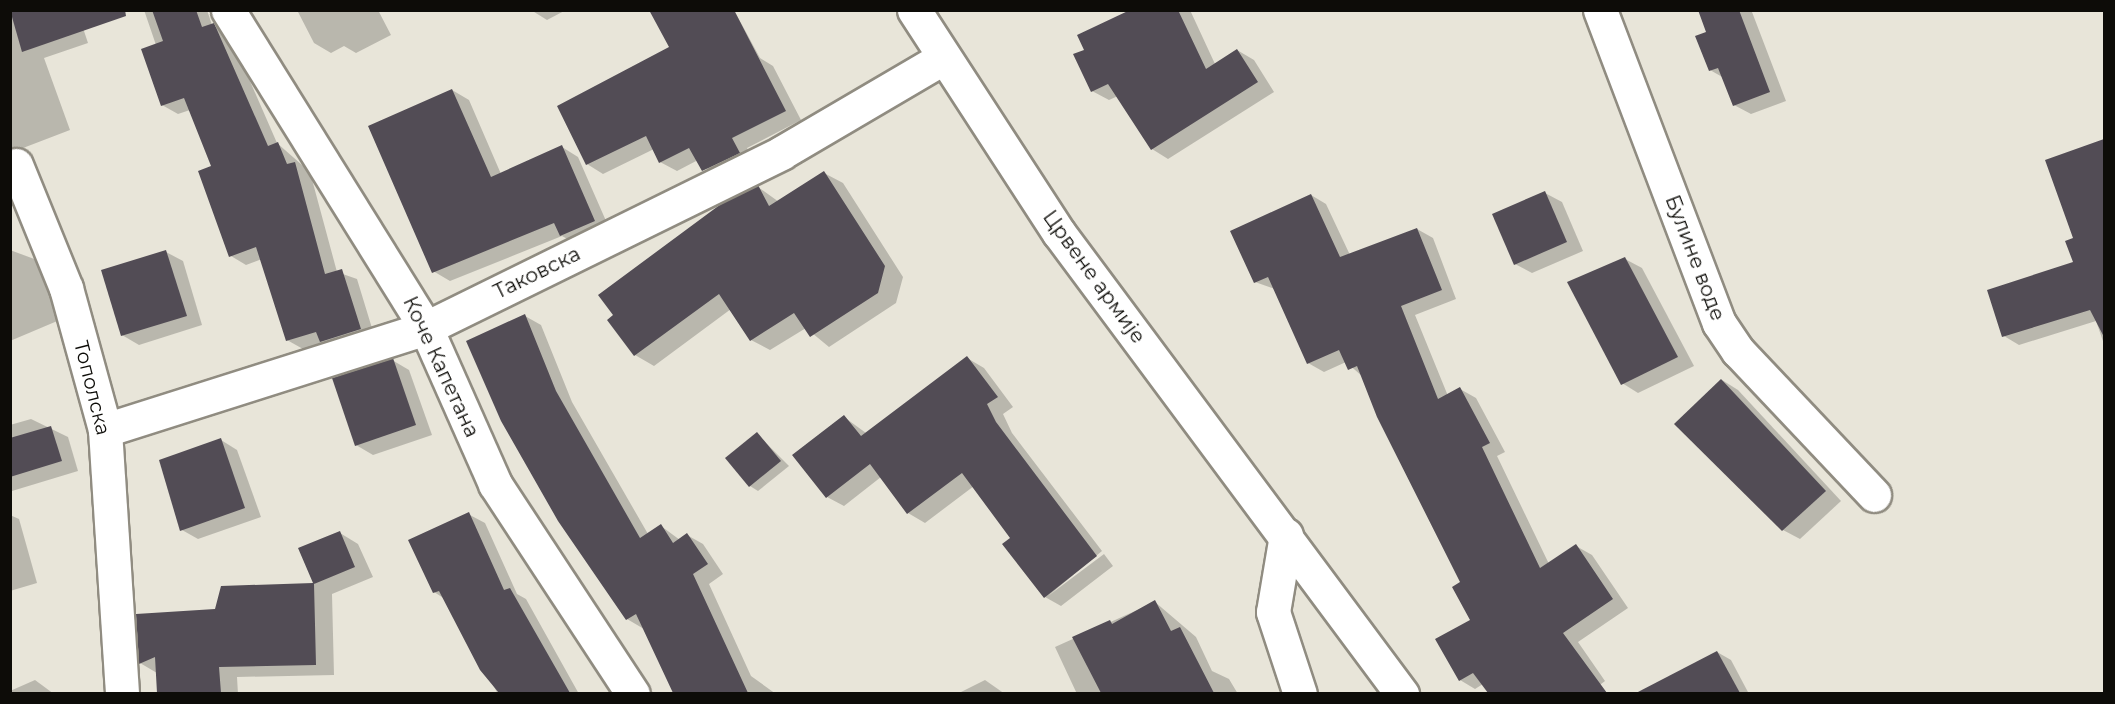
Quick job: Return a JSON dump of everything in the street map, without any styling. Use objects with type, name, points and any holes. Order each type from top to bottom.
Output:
[{"type":"street","name":"Коче Капетана","points":[[228,10],[426,327],[495,484],[633,693]]},
{"type":"street","name":"Црвене армије","points":[[914,10],[1059,233],[1402,693]]},
{"type":"street","name":"Булине воде","points":[[1600,10],[1719,323],[1737,351],[1874,495]]},
{"type":"street","name":"Таковска","points":[[105,430],[426,327],[781,153],[944,58]]},
{"type":"street","name":"Тополска","points":[[16,165],[66,288],[105,430],[122,693]]},
{"type":"street","points":[[1286,535],[1273,612],[1300,693]]},
{"type":"building","points":[[10,10],[125,10],[126,16],[22,52]]},
{"type":"building","points":[[152,10],[196,10],[202,27],[214,23],[268,146],[278,142],[287,164],[295,162],[325,274],[342,269],[361,329],[320,342],[316,332],[286,341],[256,247],[229,257],[198,171],[211,166],[184,98],[161,106],[141,49],[163,41]]},
{"type":"building","points":[[649,10],[734,10],[786,111],[732,138],[740,153],[702,171],[689,148],[659,163],[646,136],[586,165],[557,106],[669,47]]},
{"type":"building","points":[[1130,10],[1178,10],[1206,69],[1237,49],[1258,82],[1151,150],[1108,84],[1091,92],[1073,54],[1084,50],[1077,35]]},
{"type":"building","points":[[1698,10],[1739,10],[1770,92],[1733,106],[1718,68],[1709,71],[1695,36],[1706,32]]},
{"type":"building","points":[[452,89],[491,177],[562,145],[595,221],[560,236],[554,223],[432,273],[368,126]]},
{"type":"building","points":[[2104,139],[2104,337],[2090,310],[2002,337],[1987,290],[2073,262],[2065,241],[2073,238],[2045,160]]},
{"type":"building","points":[[824,171],[885,266],[878,293],[810,337],[794,313],[750,341],[719,294],[634,356],[607,320],[613,315],[598,295],[721,204],[758,185],[769,206]]},
{"type":"building","points":[[1545,191],[1567,242],[1514,265],[1492,214]]},
{"type":"building","points":[[1311,194],[1340,257],[1417,228],[1442,290],[1401,306],[1438,399],[1460,387],[1490,443],[1482,447],[1540,568],[1576,544],[1613,599],[1563,633],[1607,693],[1488,693],[1473,673],[1459,681],[1435,639],[1470,620],[1452,587],[1460,582],[1377,417],[1357,366],[1348,370],[1339,350],[1307,364],[1268,277],[1254,283],[1230,231]]},
{"type":"building","points":[[166,250],[187,316],[121,336],[101,270]]},
{"type":"building","points":[[1625,257],[1678,357],[1621,385],[1567,282]]},
{"type":"building","points":[[525,314],[556,391],[640,538],[661,524],[673,543],[687,533],[708,564],[693,574],[748,693],[673,693],[636,614],[626,620],[558,521],[501,421],[466,341]]},
{"type":"building","points":[[967,356],[998,397],[987,404],[996,422],[1097,556],[1044,598],[1002,544],[1010,538],[962,473],[907,514],[870,464],[826,498],[792,455],[844,415],[861,436]]},
{"type":"building","points":[[393,358],[416,425],[355,446],[332,378]]},
{"type":"building","points":[[1721,379],[1826,491],[1782,531],[1674,424]]},
{"type":"building","points":[[51,426],[62,461],[10,477],[10,438]]},
{"type":"building","points":[[757,432],[781,461],[749,487],[725,458]]},
{"type":"building","points":[[221,438],[245,508],[180,531],[159,460]]},
{"type":"building","points":[[469,512],[504,590],[510,588],[570,693],[499,693],[480,670],[439,591],[433,593],[408,540]]},
{"type":"building","points":[[340,531],[355,567],[314,584],[316,665],[219,667],[221,693],[157,693],[155,657],[139,664],[136,614],[215,609],[221,586],[313,583],[298,548]]},
{"type":"building","points":[[1155,600],[1171,631],[1180,627],[1214,693],[1101,693],[1072,637],[1110,620],[1112,624]]},
{"type":"building","points":[[1717,651],[1740,693],[1636,693]]}]
